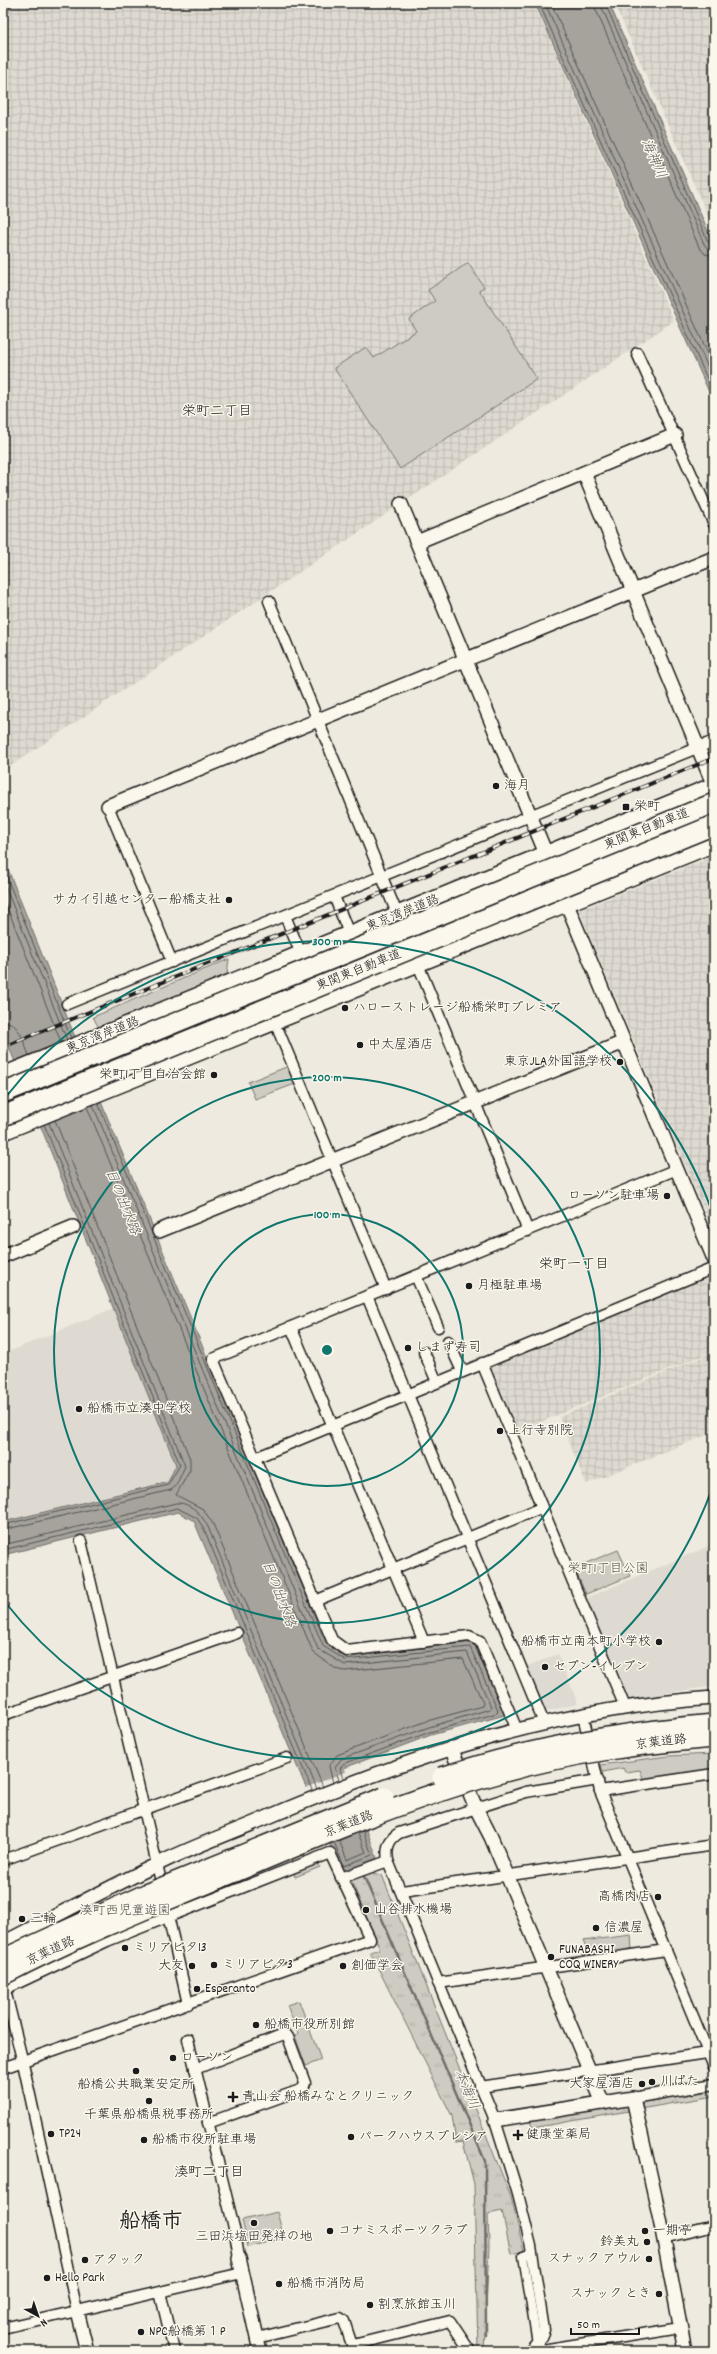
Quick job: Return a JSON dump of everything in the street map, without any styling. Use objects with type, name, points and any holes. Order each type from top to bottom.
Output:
[{"type":"highway","name":"東京湾岸道路","points":[[3,1076],[302,956],[714,786]]},
{"type":"highway","name":"東関東自動車道","points":[[3,1093],[714,803]]},
{"type":"highway","name":"東関東自動車道","points":[[3,1116],[714,825]]},
{"type":"highway","points":[[3,1131],[567,902],[710,842],[707,836],[677,844],[669,835],[662,833],[576,867],[567,868],[547,855]]},
{"type":"highway","points":[[417,908],[424,910],[478,892],[500,902],[546,885],[554,888],[567,902]]},
{"type":"highway","name":"京葉道路","points":[[3,1959],[148,1893],[319,1822],[375,1800],[460,1771],[555,1745],[604,1736],[714,1724]]},
{"type":"highway","name":"京葉道路","points":[[3,1984],[136,1914],[381,1812],[461,1784],[503,1772],[598,1751],[714,1738]]},
{"type":"street","points":[[637,353],[714,524]]},
{"type":"street","points":[[417,542],[675,435]]},
{"type":"street","points":[[584,473],[632,592],[714,786]]},
{"type":"street","points":[[401,504],[467,659],[714,1259]]},
{"type":"street","points":[[172,962],[108,806],[714,558]]},
{"type":"street","points":[[269,601],[398,916]]},
{"type":"street","points":[[67,1004],[714,741]]},
{"type":"street","points":[[334,896],[350,936]]},
{"type":"street","points":[[285,916],[302,956]]},
{"type":"street","points":[[417,962],[528,1231]]},
{"type":"street","points":[[279,1032],[386,1288]]},
{"type":"street","points":[[159,1231],[624,1042]]},
{"type":"street","points":[[517,1730],[480,1641],[476,1637],[469,1636],[346,1651],[332,1640],[213,1359],[677,1169]]},
{"type":"street","points":[[3,1256],[73,1227]]},
{"type":"street","points":[[255,1458],[462,1371],[714,1268]]},
{"type":"street","points":[[416,1276],[438,1327]]},
{"type":"street","points":[[367,1296],[544,1723]]},
{"type":"street","points":[[291,1327],[424,1642]]},
{"type":"street","points":[[448,1341],[462,1371]]},
{"type":"street","points":[[424,1352],[436,1382]]},
{"type":"street","points":[[482,1363],[625,1707]]},
{"type":"street","points":[[315,1602],[542,1507]]},
{"type":"street","points":[[81,1541],[157,1864],[188,2004]]},
{"type":"street","points":[[3,1715],[237,1633]]},
{"type":"street","points":[[3,1943],[157,1864],[354,1781],[451,1748],[544,1723],[625,1707],[713,1700]]},
{"type":"street","points":[[582,1715],[600,1791],[666,1950],[711,2052],[714,2067]]},
{"type":"street","points":[[451,1748],[546,1966],[603,2103]]},
{"type":"street","points":[[3,1860],[287,1758]]},
{"type":"street","points":[[600,1791],[714,1774]]},
{"type":"street","points":[[529,2351],[537,2343],[544,2330],[532,2253],[518,2194],[495,2120],[480,2087],[402,1891],[388,1861],[388,1844],[392,1837],[399,1833],[526,1792],[598,1780]]},
{"type":"street","points":[[402,1891],[628,1859],[714,1845]]},
{"type":"street","points":[[3,2068],[23,2063],[370,1939],[330,1853],[107,1941],[3,1984],[23,2063],[87,2351]]},
{"type":"street","points":[[341,1878],[388,1861]]},
{"type":"street","points":[[438,1983],[546,1966],[666,1950]]},
{"type":"street","points":[[195,2069],[284,2034],[288,2037],[306,2083],[303,2089],[208,2123]]},
{"type":"street","points":[[188,2039],[235,2232],[242,2273],[260,2351]]},
{"type":"street","points":[[480,2087],[711,2052]]},
{"type":"street","points":[[495,2120],[714,2084]]},
{"type":"street","points":[[633,2098],[663,2238],[685,2351]]},
{"type":"street","points":[[663,2238],[714,2226]]},
{"type":"street","points":[[3,2328],[242,2273]]},
{"type":"street","points":[[160,2292],[174,2351]]},
{"type":"street","points":[[257,2338],[340,2318],[344,2321],[354,2348],[450,2321],[470,2351]]},
{"type":"street","points":[[537,2343],[542,2350],[680,2328]]},
{"type":"shaded area","points":[[3,3],[534,3],[674,321],[3,771]]},
{"type":"shaded area","points":[[614,3],[714,3],[714,230]]},
{"type":"shaded area","points":[[714,856],[714,1234],[579,910]]},
{"type":"shaded area","points":[[708,1275],[714,1289],[714,1351],[516,1432],[489,1366]]},
{"type":"shaded area","name":"船橋市立湊中学校","points":[[114,1308],[176,1465],[168,1481],[3,1522],[3,1354]]},
{"type":"shaded area","points":[[714,1352],[714,1432],[586,1484],[559,1417]]},
{"type":"shaded area","name":"船橋市立南本町小学校","points":[[714,1544],[714,1686],[629,1699],[586,1598]]},
{"type":"shaded area","points":[[558,1654],[578,1704],[543,1712],[525,1667]]},
{"type":"green space","points":[[3,3],[14,3],[3,19]]},
{"type":"green space","points":[[468,263],[484,287],[479,290],[537,379],[400,469],[334,368],[366,347],[374,358],[416,331],[409,319],[435,301],[428,290]]},
{"type":"green space","points":[[229,959],[227,974],[99,1028],[93,1017]]},
{"type":"green space","points":[[289,1066],[295,1084],[255,1099],[248,1082]]},
{"type":"green space","name":"栄町1丁目公園","points":[[618,1550],[630,1576],[586,1594],[574,1568]]},
{"type":"green space","points":[[714,1754],[714,1771],[644,1781],[640,1770],[625,1772],[623,1768],[603,1772],[601,1765],[668,1756]]},
{"type":"green space","points":[[318,1863],[320,1867],[295,1877],[294,1873]]},
{"type":"green space","points":[[370,1872],[382,1875],[511,2197],[524,2251],[511,2254],[502,2211],[488,2214],[489,2246],[484,2351],[479,2351],[478,2349],[474,2184],[463,2141],[456,2142],[452,2116],[370,1952],[380,1949],[351,1880]]},
{"type":"green space","points":[[631,1935],[632,1950],[589,1955],[583,1941]]},
{"type":"green space","points":[[299,2001],[321,2060],[306,2066],[295,2036],[298,2034],[287,2005]]},
{"type":"green space","points":[[714,2089],[714,2096],[532,2128],[530,2118]]},
{"type":"green space","points":[[277,2212],[284,2238],[248,2247],[242,2220]]},
{"type":"water","name":"海神川","points":[[535,3],[609,3],[714,245],[714,403]]},
{"type":"water","name":"日の出水路","points":[[3,857],[101,1102],[326,1644],[345,1657],[473,1642],[505,1715],[431,1735],[344,1768],[377,1858],[342,1873],[194,1521],[178,1512],[3,1555],[3,1522],[168,1482],[176,1465],[3,1032]]},
{"type":"pier","points":[[347,1771],[357,1797],[315,1813],[305,1788]]},
{"type":"waterway","name":"本海川","points":[[363,1874],[485,2161],[486,2335]]},
{"type":"railway","points":[[3,1047],[714,758]]},
{"type":"place","name":"海月","points":[[496,786]]},
{"type":"place","name":"栄町","points":[[626,807]]},
{"type":"place","name":"サカイ引越センター船橋支社","points":[[229,900]]},
{"type":"place","name":"ハローストレージ船橋栄町プレミア","points":[[345,1008]]},
{"type":"place","name":"中太屋酒店","points":[[360,1045]]},
{"type":"place","name":"東京JLA外国語学校","points":[[620,1062]]},
{"type":"place","name":"栄町1丁目自治会館","points":[[214,1075]]},
{"type":"place","name":"ローソン駐車場","points":[[667,1196]]},
{"type":"place","name":"月極駐車場","points":[[469,1286]]},
{"type":"place","name":"しまず寿司","points":[[408,1348]]},
{"type":"place","name":"船橋市立湊中学校","points":[[79,1409]]},
{"type":"place","name":"上行寺別院","points":[[500,1431]]},
{"type":"place","name":"船橋市立南本町小学校","points":[[659,1642]]},
{"type":"place","name":"セブン-イレブン","points":[[545,1667]]},
{"type":"place","name":"高橋肉店","points":[[658,1897]]},
{"type":"place","name":"山谷排水機場","points":[[366,1910]]},
{"type":"place","name":"三輪","points":[[22,1919]]},
{"type":"place","name":"信濃屋","points":[[596,1928]]},
{"type":"place","name":"ミリアビタ13","points":[[125,1948]]},
{"type":"place","name":"FUNABASHI COQ WINERY","points":[[551,1957]]},
{"type":"place","name":"ミリアビタ3","points":[[214,1965]]},
{"type":"place","name":"大友","points":[[192,1966]]},
{"type":"place","name":"創価学会","points":[[343,1966]]},
{"type":"place","name":"Esperanto","points":[[197,1989]]},
{"type":"place","name":"船橋市役所別館","points":[[256,2025]]},
{"type":"place","name":"ローソン","points":[[173,2058]]},
{"type":"place","name":"船橋公共職業安定所","points":[[136,2071]]},
{"type":"place","name":"川ばた","points":[[652,2082]]},
{"type":"place","name":"大家屋酒店","points":[[642,2084]]},
{"type":"place","name":"青山会 船橋みなとクリニック","points":[[233,2097]]},
{"type":"place","name":"千葉県船橋県税事務所","points":[[149,2101]]},
{"type":"place","name":"TP24","points":[[51,2134]]},
{"type":"place","name":"健康堂薬局","points":[[518,2135]]},
{"type":"place","name":"パークハウスプレシア","points":[[351,2137]]},
{"type":"place","name":"船橋市役所駐車場","points":[[144,2140]]},
{"type":"place","name":"三田浜塩田発祥の地","points":[[254,2223]]},
{"type":"place","name":"コナミスポーツクラブ","points":[[330,2231]]},
{"type":"place","name":"一期亭","points":[[645,2231]]},
{"type":"place","name":"鈴美丸","points":[[647,2242]]},
{"type":"place","name":"スナック アウル","points":[[649,2259]]},
{"type":"place","name":"アタック","points":[[85,2260]]},
{"type":"place","name":"Hello Park","points":[[47,2278]]},
{"type":"place","name":"船橋市消防局","points":[[279,2284]]},
{"type":"place","name":"スナック とき","points":[[659,2294]]},
{"type":"place","name":"割烹旅館玉川","points":[[370,2305]]},
{"type":"place","name":"NPC船橋第１P","points":[[141,2332]]},
{"type":"district","name":"栄町二丁目","points":[[217,412]]},
{"type":"district","name":"栄町一丁目","points":[[574,1265]]},
{"type":"district","name":"湊町二丁目","points":[[209,2173]]},
{"type":"district","name":"船橋市","points":[[151,2223]]},
{"type":"park label","name":"湊町西児童遊園","points":[[125,1911]]}]
